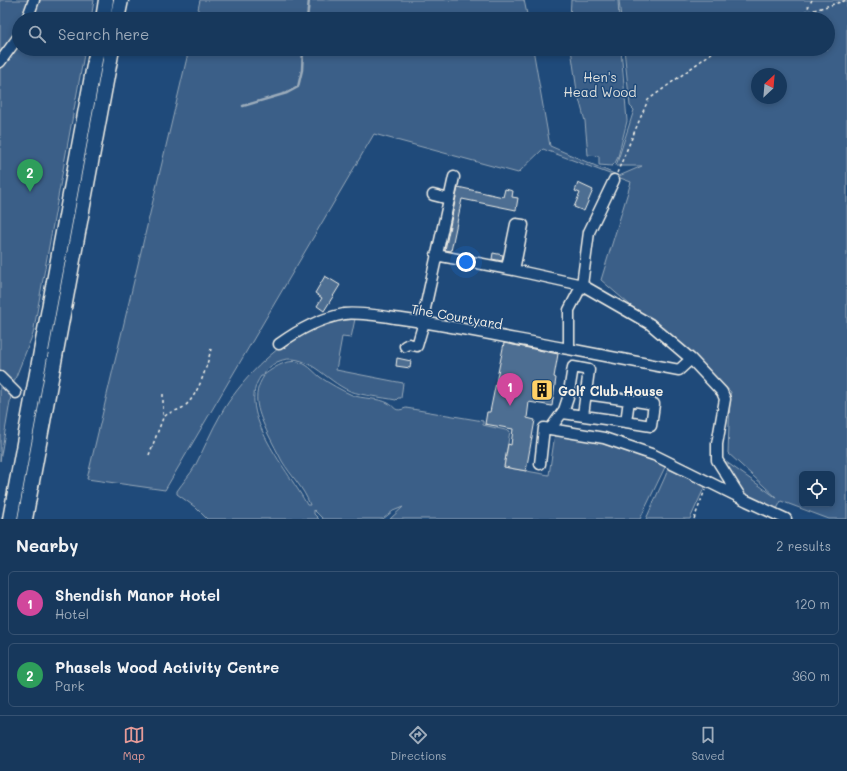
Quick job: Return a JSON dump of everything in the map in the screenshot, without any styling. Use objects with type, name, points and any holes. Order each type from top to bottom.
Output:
[{"type":"highway","points":[[104,12],[106,0]]},
{"type":"highway","points":[[118,12],[121,0]]},
{"type":"highway","points":[[10,519],[96,56]]},
{"type":"highway","points":[[25,519],[111,56]]},
{"type":"lane","points":[[30,12],[34,0]]},
{"type":"lane","points":[[0,62],[12,46]]},
{"type":"lane","points":[[405,346],[410,344],[418,346],[436,255],[454,177]]},
{"type":"lane","points":[[569,349],[569,310],[582,285],[589,232],[614,180]]},
{"type":"lane","points":[[434,196],[449,199]]},
{"type":"lane","points":[[436,255],[582,285],[650,324],[691,359],[722,392],[725,399],[717,444],[717,460],[741,498]]},
{"type":"lane","name":"The Courtyard","points":[[279,344],[300,329],[325,318],[347,314],[384,316],[423,322],[679,370],[691,359]]},
{"type":"lane","points":[[551,428],[562,413],[568,398],[573,367],[589,370],[583,415]]},
{"type":"lane","points":[[0,377],[16,393]]},
{"type":"lane","points":[[562,413],[651,426],[654,404],[586,394]]},
{"type":"lane","points":[[626,422],[629,400]]},
{"type":"lane","points":[[540,464],[544,428],[604,438],[654,455],[786,519]]},
{"type":"path","points":[[806,12],[812,0]]},
{"type":"path","points":[[808,12],[847,0]]},
{"type":"path","points":[[614,180],[648,100],[708,56]]},
{"type":"path","points":[[149,455],[166,414],[184,408],[197,390],[208,365],[211,349]]},
{"type":"path","points":[[163,394],[164,417]]},
{"type":"green space","points":[[0,0],[94,0],[92,12],[12,12],[12,56],[84,56],[33,334],[13,384],[0,461]]},
{"type":"green space","points":[[200,0],[524,0],[527,12],[197,12]]},
{"type":"green space","points":[[571,0],[618,0],[619,12],[570,12]]},
{"type":"green space","points":[[619,0],[847,0],[847,519],[829,519],[781,501],[776,511],[755,500],[747,501],[734,488],[726,476],[721,463],[719,437],[731,392],[601,280],[631,182],[543,149],[518,173],[374,134],[165,490],[87,479],[187,56],[534,56],[550,146],[619,176],[642,166],[616,166],[634,110],[630,106],[625,56],[835,56],[835,12],[620,12]],"holes":[[[730,398],[728,453],[777,498],[722,459],[722,438]]]},
{"type":"green space","name":"Hen's Head Wood","points":[[572,56],[622,56],[627,121],[618,157],[612,166],[599,165],[599,156],[588,155],[585,121],[577,91]]},
{"type":"green space","points":[[355,319],[351,338],[342,337],[336,370],[403,383],[401,398],[396,400],[355,393],[341,386],[315,368],[297,360],[287,359],[277,362],[268,369],[264,375],[284,363],[300,362],[308,366],[320,377],[352,395],[384,401],[397,410],[406,408],[483,421],[483,425],[510,431],[504,467],[549,475],[555,434],[586,438],[666,465],[640,519],[390,519],[403,507],[393,511],[383,519],[323,519],[314,510],[314,514],[319,519],[207,519],[195,507],[177,494],[177,491],[195,466],[217,420],[237,390],[258,366],[270,355],[295,337],[319,326]],"holes":[[[261,376],[264,376],[257,391],[257,405],[259,412],[268,434],[282,461],[301,488],[310,505],[307,505],[278,460],[259,424],[255,407],[255,391]]]},
{"type":"green space","points":[[668,469],[705,486],[690,519],[646,519],[665,477]]},
{"type":"building","points":[[578,183],[593,190],[584,211],[574,207],[580,193],[575,191]]},
{"type":"building","points":[[458,187],[503,197],[505,189],[513,191],[512,197],[518,198],[516,210],[462,199],[451,251],[445,250]]},
{"type":"building","points":[[493,253],[503,255],[502,261],[492,259]]},
{"type":"building","points":[[325,276],[340,285],[324,311],[317,306],[322,298],[315,293]]},
{"type":"building","points":[[504,343],[558,354],[554,377],[556,378],[552,406],[529,402],[527,418],[535,420],[526,471],[504,467],[508,444],[511,445],[513,429],[485,424],[487,412],[490,412]]},
{"type":"building","points":[[397,358],[411,361],[410,368],[396,366]]},
{"type":"waterway","points":[[308,12],[309,0]]},
{"type":"waterway","points":[[243,106],[287,93],[298,87],[302,70],[303,56]]},
{"type":"place","name":"Phasels Wood Activity Centre","points":[[30,192]]},
{"type":"place","name":"Golf Club House","points":[[542,390]]},
{"type":"place","name":"Shendish Manor Hotel","points":[[510,406]]}]
